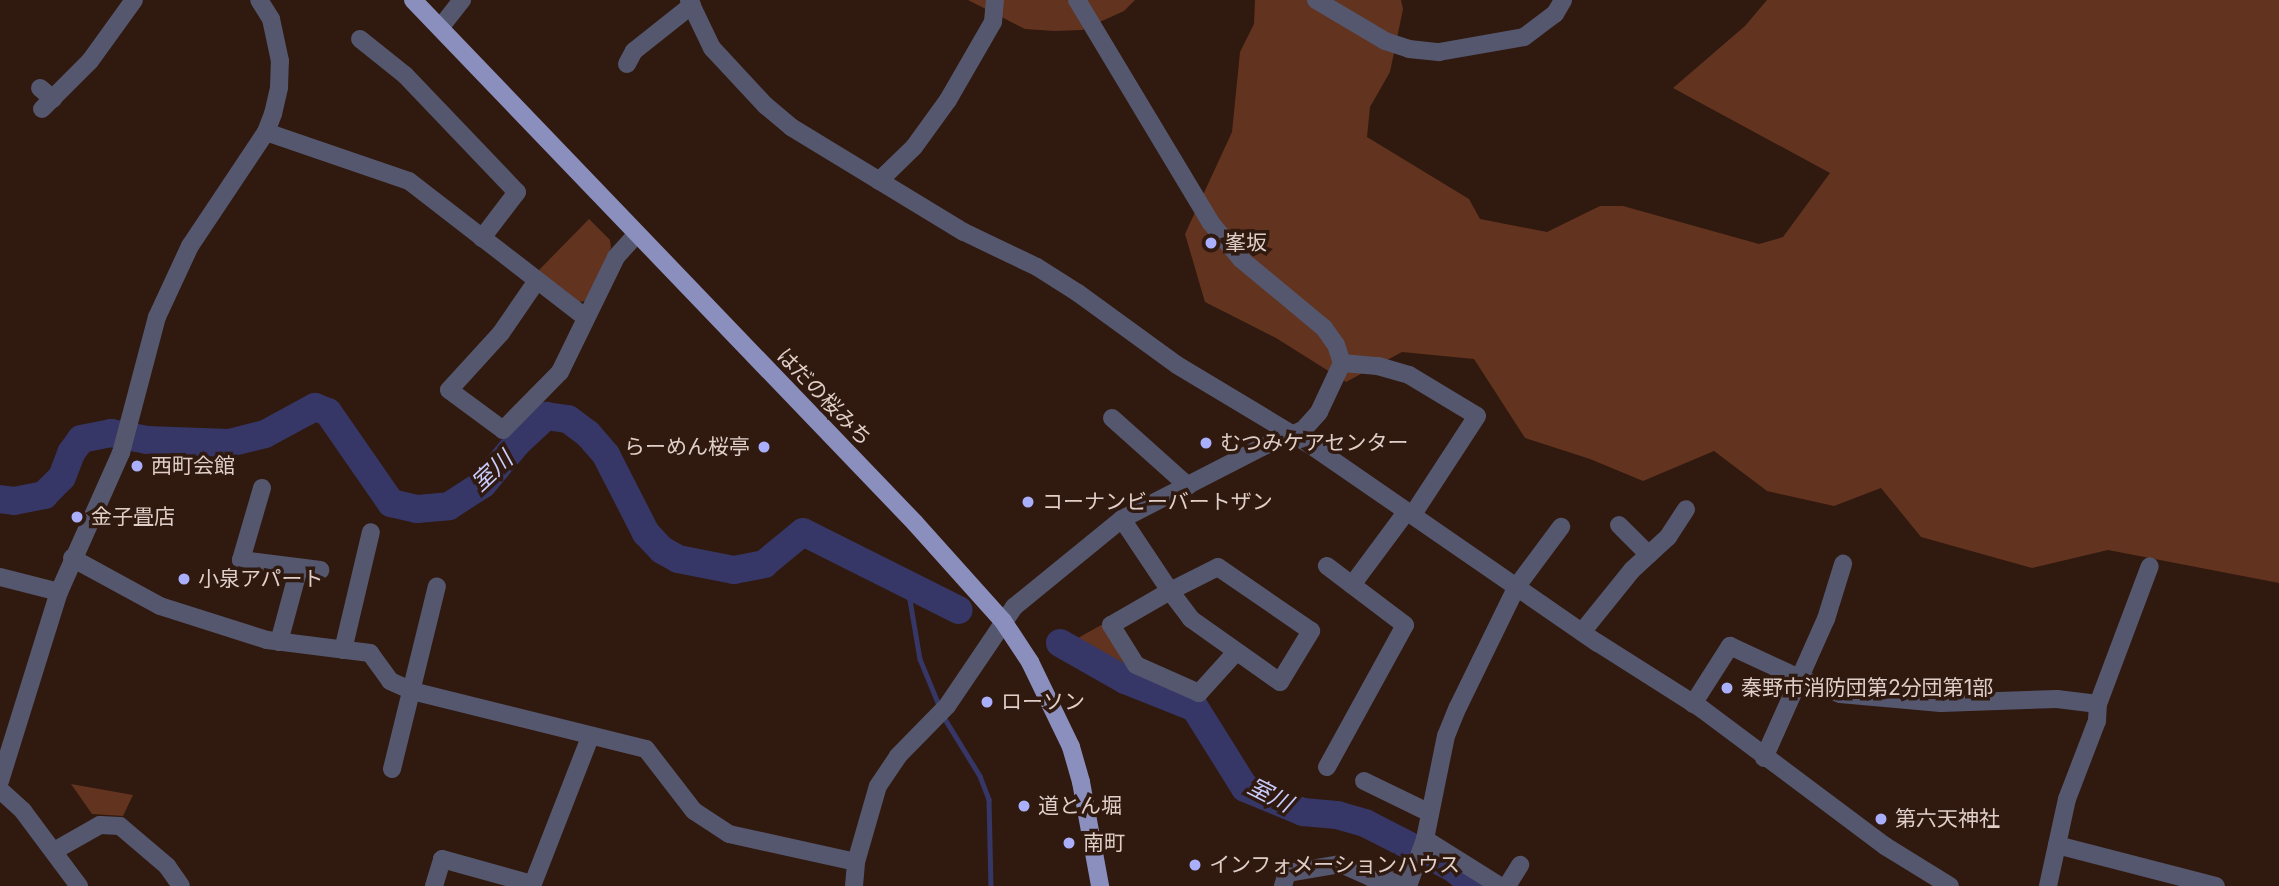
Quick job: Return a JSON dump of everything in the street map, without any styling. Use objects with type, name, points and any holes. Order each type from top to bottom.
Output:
[{"type":"main road","name":"はだの桜みち","points":[[414,0],[636,235],[915,523],[1003,621],[1030,662],[1071,747],[1081,782],[1100,886]]},
{"type":"street","points":[[45,99],[90,61],[134,0]]},
{"type":"street","points":[[0,781],[59,592],[72,558],[108,488],[121,453],[157,317],[190,246],[266,132],[279,87],[279,61],[271,19],[259,0]]},
{"type":"street","points":[[440,28],[461,0]]},
{"type":"street","points":[[879,181],[914,148],[948,100],[993,22],[995,0]]},
{"type":"street","points":[[854,886],[856,862],[878,786],[898,756],[947,706],[1003,621],[1064,564],[1122,519],[1288,434],[1303,430],[1319,412],[1342,363],[1336,345],[1324,328],[1241,259],[1211,223],[1077,0]]},
{"type":"street","points":[[1316,0],[1385,41],[1409,49],[1439,52],[1524,37],[1555,14],[1563,0]]},
{"type":"street","points":[[629,53],[690,2],[712,48],[765,104],[791,127],[964,232],[1037,267],[1177,365],[1312,446],[1582,632],[1693,704],[1885,846],[1950,886]]},
{"type":"street","points":[[360,39],[405,75],[517,192],[482,237]]},
{"type":"street","points":[[266,132],[409,181],[536,282],[585,317]]},
{"type":"street","points":[[536,282],[501,333],[450,390],[503,430],[560,372],[616,257],[636,235]]},
{"type":"street","points":[[1342,363],[1378,366],[1409,374],[1477,416],[1410,512],[1352,585]]},
{"type":"street","points":[[1134,412],[1117,423],[1188,486]]},
{"type":"street","points":[[262,488],[246,516],[241,560],[320,570]]},
{"type":"street","points":[[1582,632],[1632,570],[1668,537],[1686,509]]},
{"type":"street","points":[[1122,519],[1170,591],[1191,619],[1280,682],[1311,631],[1218,567],[1170,591],[1111,625],[1136,665],[1199,694],[1236,652]]},
{"type":"street","points":[[1619,525],[1649,555]]},
{"type":"street","points":[[1283,886],[1287,873],[1341,864],[1370,877],[1408,884],[1422,848],[1446,736],[1517,586],[1561,527]]},
{"type":"street","points":[[343,650],[371,533]]},
{"type":"street","points":[[72,558],[160,606],[279,642],[370,653],[390,681],[412,691],[646,749],[694,811],[729,834],[856,862]]},
{"type":"street","points":[[1764,758],[1826,619],[1843,564]]},
{"type":"street","points":[[1327,566],[1405,625],[1327,766]]},
{"type":"street","points":[[2048,886],[2067,799],[2097,721],[2098,704],[2150,566]]},
{"type":"street","points":[[279,642],[299,568]]},
{"type":"street","points":[[0,577],[59,592]]},
{"type":"street","points":[[392,769],[436,586]]},
{"type":"street","points":[[1693,704],[1730,646],[1840,694],[1941,703],[2057,699],[2098,704]]},
{"type":"street","points":[[434,886],[442,859],[532,885],[590,737]]},
{"type":"street","points":[[1364,781],[1430,813]]},
{"type":"street","points":[[0,790],[23,811],[79,886]]},
{"type":"street","points":[[54,851],[100,825],[120,826],[167,866],[181,886]]},
{"type":"street","points":[[2057,845],[2216,886]]},
{"type":"street","points":[[1422,848],[1500,886]]},
{"type":"street","points":[[1507,886],[1520,865]]},
{"type":"shaded area","points":[[968,0],[1135,0],[1124,11],[1082,30],[1054,31],[1025,29]]},
{"type":"shaded area","points":[[1255,0],[1401,0],[1403,9],[1390,72],[1370,107],[1367,137],[1469,199],[1480,219],[1547,232],[1600,206],[1623,206],[1759,244],[1783,237],[1830,173],[1673,88],[1745,26],[1767,0],[2279,0],[2279,583],[2108,550],[2032,568],[1921,537],[1881,488],[1834,506],[1767,491],[1714,451],[1643,481],[1590,459],[1525,438],[1474,359],[1402,352],[1346,382],[1276,338],[1205,302],[1185,234],[1232,132],[1240,52],[1254,24]]},
{"type":"shaded area","points":[[589,219],[610,240],[611,248],[585,301],[579,302],[538,271]]},
{"type":"shaded area","points":[[1103,624],[1125,665],[1076,642],[1078,638]]},
{"type":"shaded area","points":[[71,784],[133,795],[123,816],[92,814]]},
{"type":"waterway","name":"室川","points":[[0,499],[14,501],[44,495],[62,477],[71,453],[81,439],[111,433],[147,440],[229,443],[265,434],[315,407],[328,412],[391,503],[417,509],[449,506],[483,484],[517,443],[546,416],[568,419],[588,434],[606,455],[646,533],[662,550],[678,559],[734,570],[764,564],[803,532],[959,610]]},
{"type":"waterway","points":[[912,586],[910,600],[920,659],[939,705]]},
{"type":"waterway","name":"室川","points":[[1060,643],[1125,680],[1195,708],[1245,788],[1303,812],[1337,815],[1365,823],[1453,868],[1475,886]]},
{"type":"waterway","points":[[945,719],[980,776],[989,799],[991,886]]},
{"type":"place","name":"峯坂","points":[[1211,243]]},
{"type":"place","name":"むつみケアセンター","points":[[1206,443]]},
{"type":"place","name":"らーめん桜亭","points":[[764,447]]},
{"type":"place","name":"西町会館","points":[[137,466]]},
{"type":"place","name":"コーナンビーバートザン","points":[[1028,502]]},
{"type":"place","name":"金子畳店","points":[[77,517]]},
{"type":"place","name":"小泉アパート","points":[[184,579]]},
{"type":"place","name":"秦野市消防団第2分団第1部","points":[[1727,688]]},
{"type":"place","name":"ローソン","points":[[987,702]]},
{"type":"place","name":"道とん堀","points":[[1024,806]]},
{"type":"place","name":"第六天神社","points":[[1881,819]]},
{"type":"place","name":"南町","points":[[1069,843]]},
{"type":"place","name":"インフォメーションハウス","points":[[1195,865]]}]
